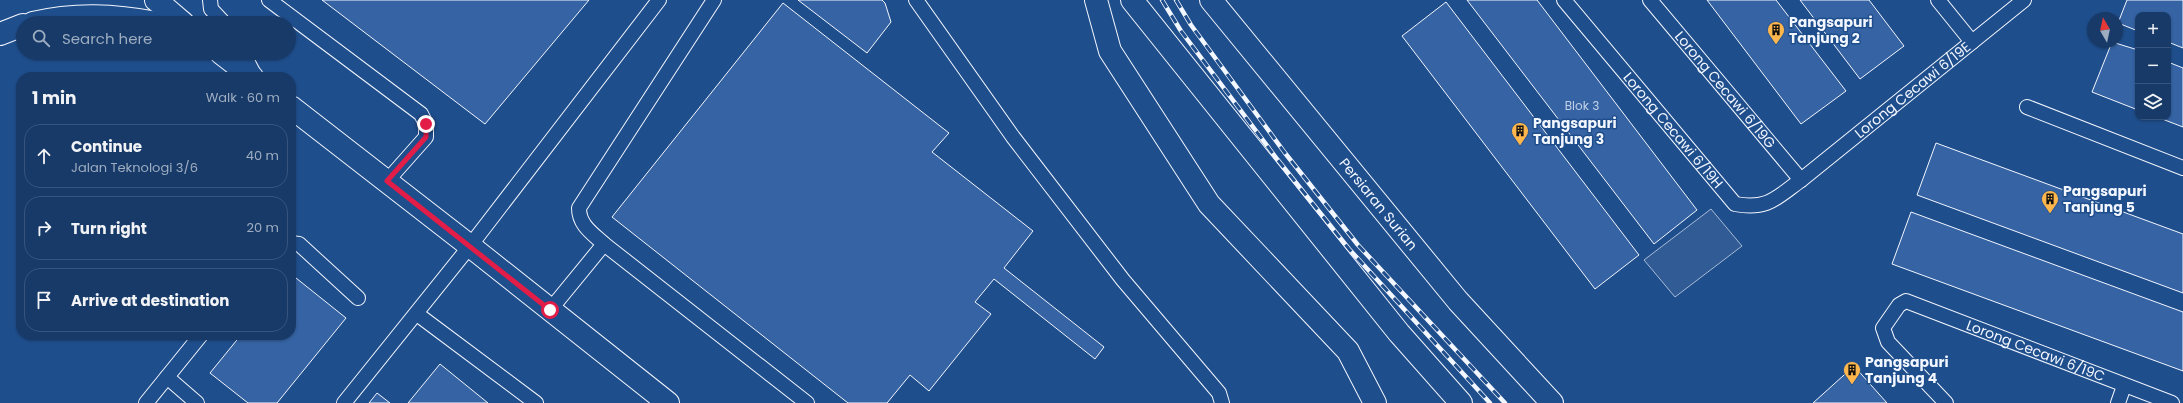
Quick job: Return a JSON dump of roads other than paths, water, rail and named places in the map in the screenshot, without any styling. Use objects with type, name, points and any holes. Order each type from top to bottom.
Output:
[{"type":"main road","points":[[156,0],[175,16]]},
{"type":"main road","points":[[1096,0],[1110,51],[1208,204],[1348,351],[1376,403]]},
{"type":"main road","points":[[1132,0],[1399,333],[1461,403]]},
{"type":"main road","name":"Persiaran Surian","points":[[1211,0],[1458,301],[1552,403]]},
{"type":"main road","points":[[60,16],[122,16]]},
{"type":"main road","points":[[0,34],[16,28]]},
{"type":"main road","points":[[230,60],[246,72]]},
{"type":"main road","points":[[296,111],[668,403]]},
{"type":"lane","points":[[210,0],[211,9],[218,16]]},
{"type":"lane","points":[[269,0],[290,16]]},
{"type":"lane","points":[[344,403],[417,314],[659,0]]},
{"type":"lane","points":[[714,0],[579,208],[579,216],[583,225],[604,244],[807,403]]},
{"type":"lane","points":[[916,0],[1013,137],[1123,280],[1219,393],[1222,403]]},
{"type":"lane","name":"Lorong Cecawi 6/19H","points":[[1564,0],[1735,204],[1753,207],[1772,201],[1801,180]]},
{"type":"lane","name":"Lorong Cecawi 6/19G","points":[[1650,0],[1801,180]]},
{"type":"lane","points":[[1938,0],[1972,42]]},
{"type":"lane","name":"Lorong Cecawi 6/19E","points":[[1801,180],[2024,0]]},
{"type":"lane","points":[[296,20],[421,114],[426,124],[426,137],[387,181]]},
{"type":"lane","points":[[247,60],[253,72]]},
{"type":"lane","points":[[2027,107],[2183,168]]},
{"type":"lane","points":[[296,244],[299,244],[358,298]]},
{"type":"lane","points":[[550,310],[604,244]]},
{"type":"lane","name":"Lorong Cecawi 6/19C","points":[[1946,403],[1888,342],[1883,328],[1899,305],[1906,301],[2124,386],[2172,403]]},
{"type":"lane","points":[[417,314],[536,403]]},
{"type":"lane","points":[[146,403],[197,340]]},
{"type":"lane","points":[[167,377],[198,403]]},
{"type":"lane","points":[[2118,403],[2124,386]]},
{"type":"railway","points":[[1162,0],[1181,31],[1277,159],[1349,249],[1490,403]]},
{"type":"railway","points":[[1176,0],[1191,25],[1285,153],[1358,245],[1505,403]]},
{"type":"place","name":"Pangsapuri Tanjung 2","points":[[1776,45]]},
{"type":"place","name":"Pangsapuri Tanjung 3","points":[[1520,146]]},
{"type":"place","name":"Pangsapuri Tanjung 5","points":[[2050,214]]},
{"type":"place","name":"Pangsapuri Tanjung 4","points":[[1852,385]]}]
